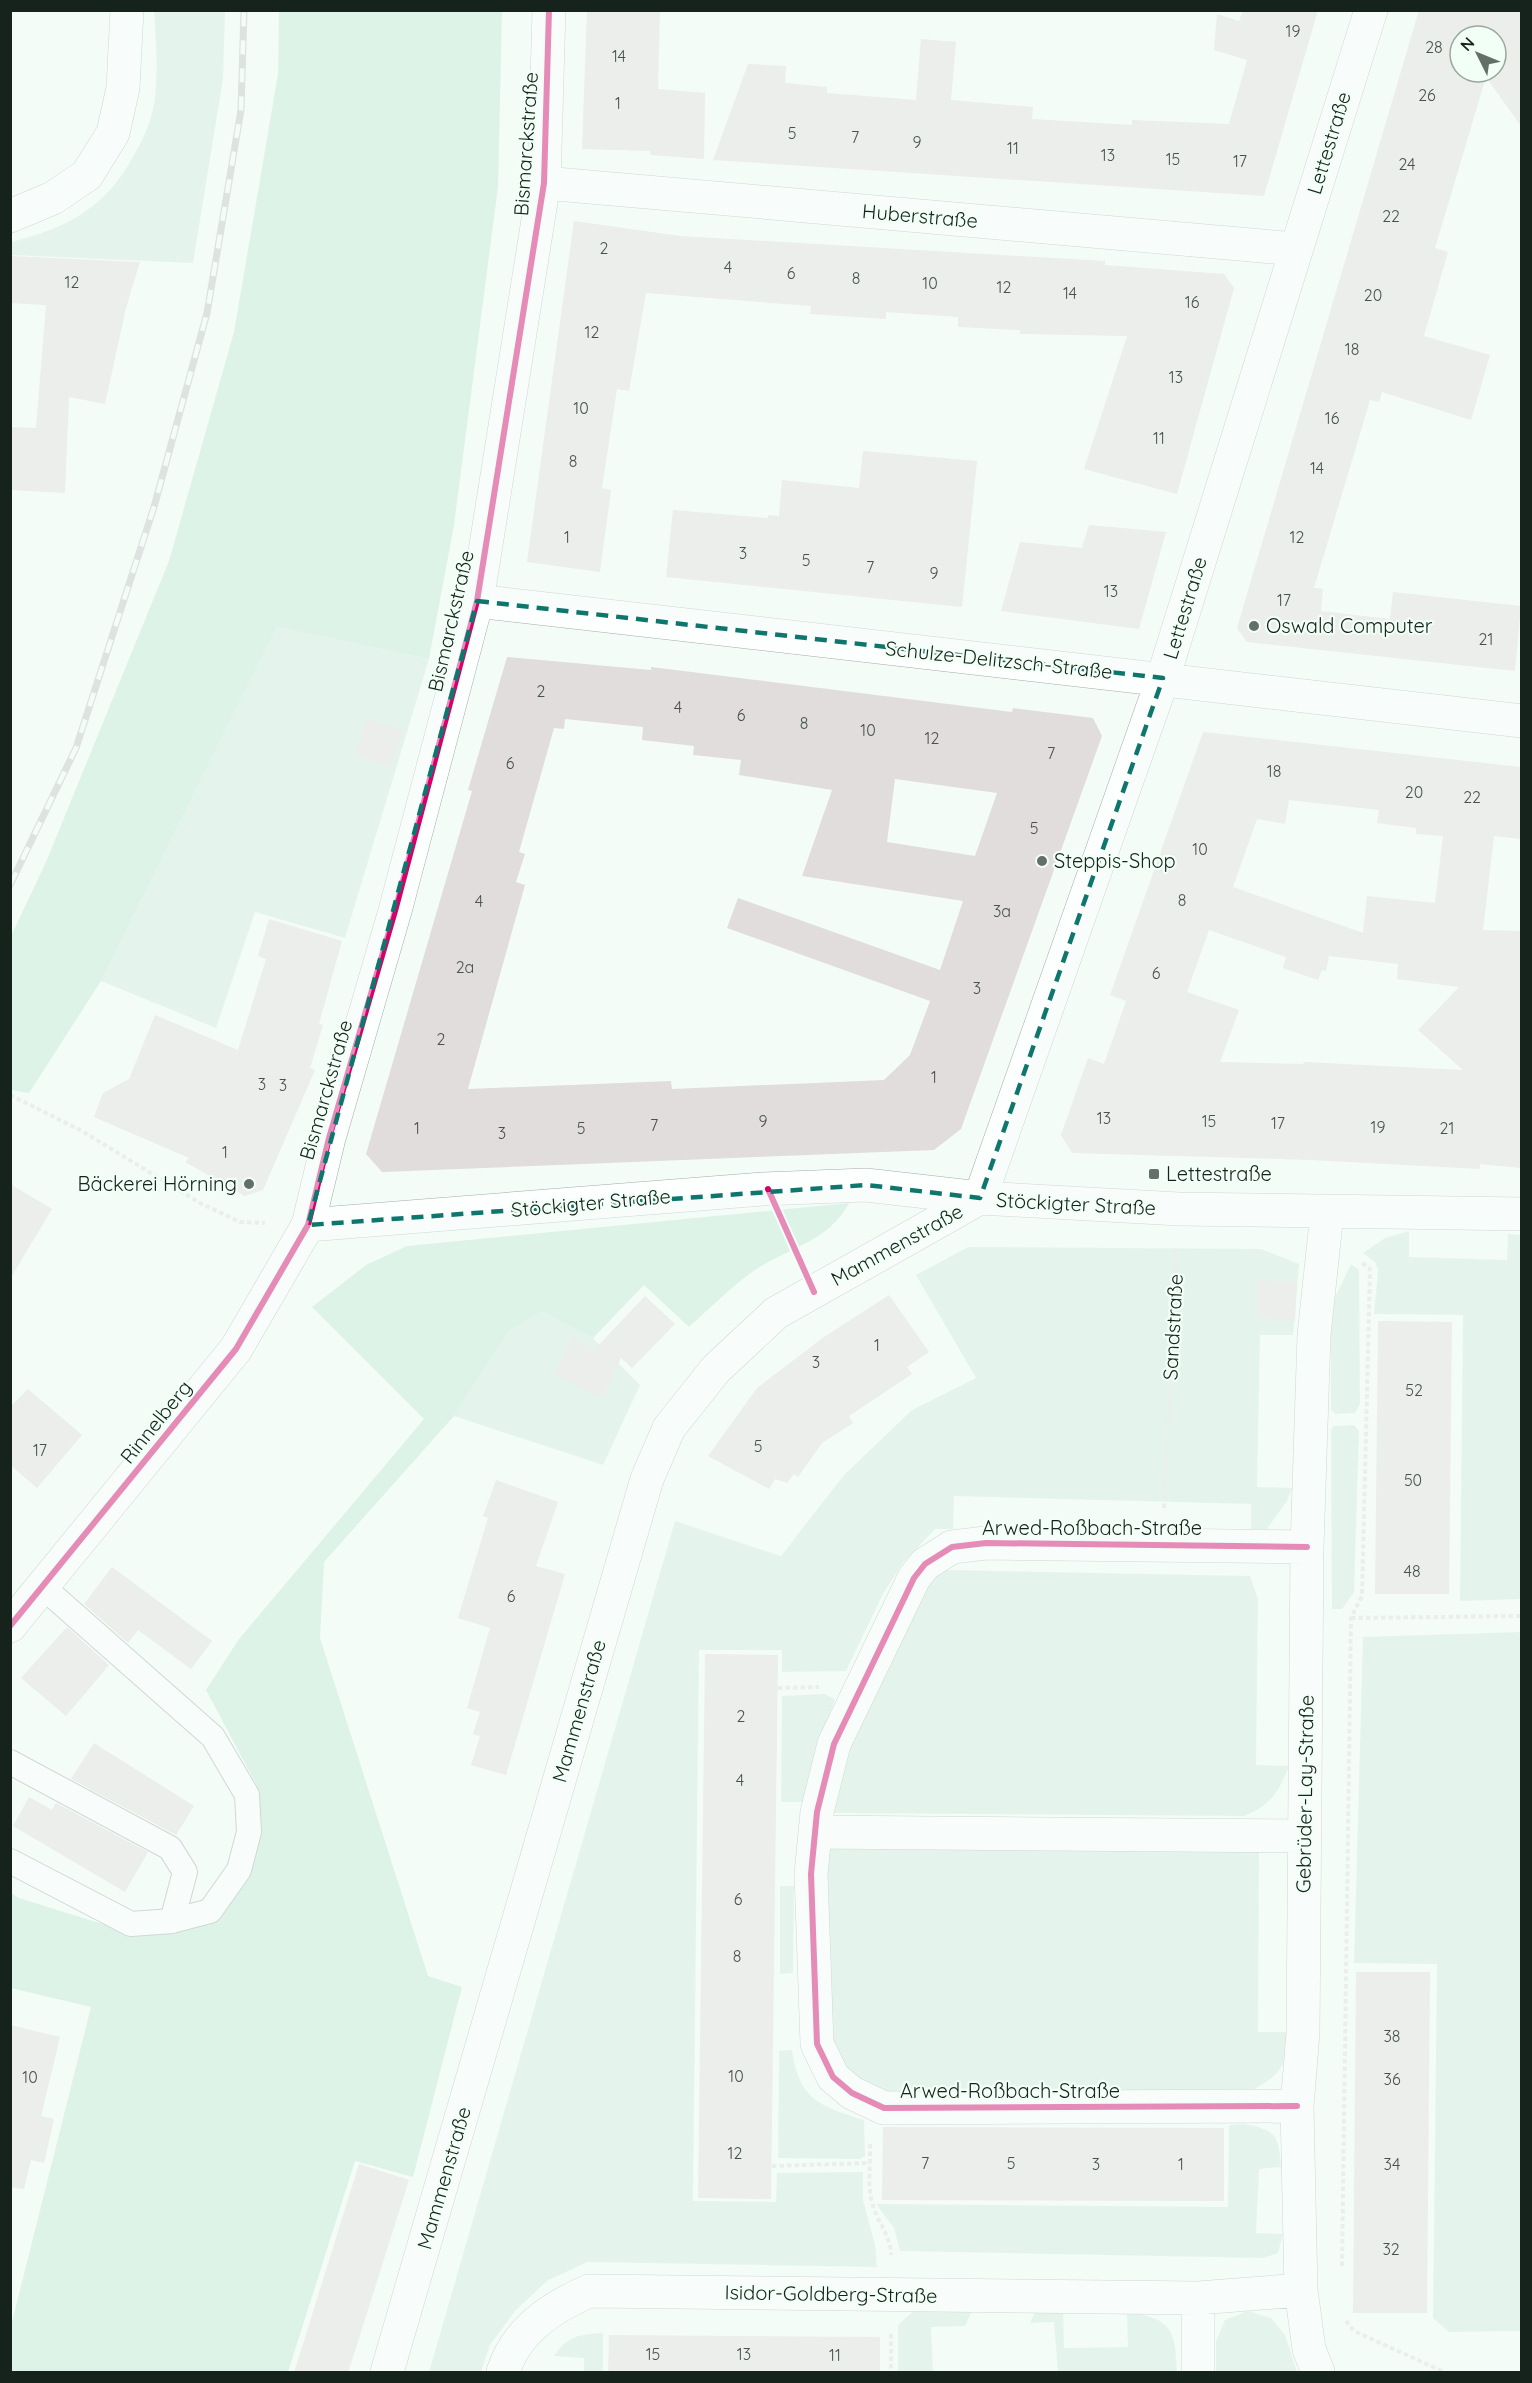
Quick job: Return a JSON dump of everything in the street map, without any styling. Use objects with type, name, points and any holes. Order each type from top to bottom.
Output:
[{"type":"street","points":[[10,216],[53,198],[87,175],[113,133],[123,88],[127,10]]},
{"type":"street","name":"Bismarckstraße","points":[[308,1225],[329,1138],[395,911],[477,601],[544,183],[549,10]]},
{"type":"street","name":"Lettestraße","points":[[980,1198],[1163,678],[1371,10]]},
{"type":"street","name":"Huberstraße","points":[[544,183],[1296,249]]},
{"type":"street","name":"Schulze-Delitzsch-Straße","points":[[477,601],[1163,678],[1375,706],[1521,721]]},
{"type":"street","name":"Stöckigter Straße","points":[[308,1225],[763,1189],[866,1185],[980,1198],[1179,1209],[1327,1213],[1521,1214]]},
{"type":"street","name":"Mammenstraße","points":[[387,2373],[647,1479],[669,1428],[716,1369],[776,1313],[980,1198]]},
{"type":"street","name":"Gebrüder-Lay-Straße","points":[[1318,2373],[1309,2349],[1303,2305],[1298,2106],[1303,2032],[1307,1547],[1314,1335],[1327,1213]]},
{"type":"street","name":"Rinnelberg","points":[[10,1626],[236,1349],[308,1225]]},
{"type":"street","name":"Arwed-Roßbach-Straße","points":[[1298,2106],[884,2108],[869,2102],[852,2093],[833,2077],[817,2044],[811,1874],[817,1812],[834,1744],[902,1599],[925,1564],[940,1554],[952,1547],[986,1543],[1307,1547]]},
{"type":"street","points":[[815,1832],[1305,1836]]},
{"type":"street","name":"Isidor-Goldberg-Straße","points":[[503,2373],[509,2352],[533,2324],[560,2303],[589,2291],[1198,2298],[1303,2305]]},
{"type":"street","points":[[1198,2298],[1198,2373]]},
{"type":"lane","points":[[10,1861],[131,1924],[172,1921],[210,1911],[239,1870],[249,1832],[247,1795],[213,1737],[43,1587]]},
{"type":"lane","points":[[10,1762],[170,1848],[185,1872],[172,1921]]},
{"type":"path","points":[[10,1095],[82,1131],[200,1203],[240,1222],[308,1225]]},
{"type":"path","points":[[1323,1253],[1353,1255],[1370,1269],[1362,1596],[1351,1618],[1342,2269]]},
{"type":"path","points":[[1341,1617],[1521,1616]]},
{"type":"path","points":[[869,2102],[871,2199],[877,2220],[891,2241],[890,2295]]},
{"type":"path","points":[[772,2166],[871,2163]]},
{"type":"path","points":[[1303,2305],[1342,2316],[1354,2331],[1444,2373]]},
{"type":"highlighted area","points":[[477,601],[1163,678],[980,1198],[866,1185],[308,1225]]},
{"type":"green space","points":[[154,11],[225,11],[223,79],[193,263],[11,255],[11,242],[50,230],[84,213],[112,188],[124,172],[148,126],[155,97],[157,65]]},
{"type":"green space","points":[[279,11],[502,11],[498,187],[454,525],[429,659],[277,627],[101,981],[29,1093],[11,1090],[11,936],[46,862],[169,561],[234,332],[278,74]]},
{"type":"green space","points":[[277,627],[429,659],[345,938],[255,912],[216,1028],[101,981]]},
{"type":"green space","points":[[849,1203],[830,1227],[805,1244],[752,1272],[689,1327],[644,1285],[593,1338],[542,1311],[509,1331],[454,1416],[324,1562],[320,1638],[428,1976],[462,1987],[413,2177],[355,2161],[288,2372],[11,2372],[11,2326],[91,2007],[11,1988],[10,1892],[19,1898],[141,1936],[221,1916],[253,1866],[257,1786],[206,1690],[239,1639],[424,1419],[312,1307],[366,1265],[407,1246]]},
{"type":"green space","points":[[1409,1231],[1409,1257],[1507,1260],[1508,1234],[1521,1235],[1521,1599],[1460,1601],[1463,1315],[1374,1314],[1378,1270],[1375,1262],[1363,1253],[1385,1238]]},
{"type":"green space","points":[[968,1247],[1261,1249],[1299,1264],[1293,1335],[1260,1335],[1257,1487],[1292,1488],[1287,1501],[1267,1529],[1251,1529],[1251,1504],[954,1496],[953,1529],[935,1529],[902,1564],[883,1594],[846,1671],[782,1672],[782,1650],[699,1650],[693,2201],[776,2202],[777,2173],[863,2172],[863,2200],[875,2245],[877,2267],[587,2262],[547,2281],[516,2310],[490,2345],[481,2372],[429,2372],[675,1521],[781,1556],[844,1475],[912,1410],[976,1378],[916,1275]]},
{"type":"green space","points":[[1351,1264],[1359,1270],[1360,1404],[1355,1413],[1336,1414],[1331,1410],[1331,1306]]},
{"type":"green space","points":[[542,1310],[593,1338],[640,1385],[603,1465],[454,1416],[509,1331]]},
{"type":"green space","points":[[1354,1425],[1359,1431],[1354,1592],[1342,1609],[1332,1609],[1331,1430],[1334,1426]]},
{"type":"green space","points":[[945,1570],[1250,1576],[1258,1599],[1256,1765],[1289,1766],[1273,1797],[1254,1812],[1244,1816],[831,1813],[846,1750],[928,1580]]},
{"type":"green space","points":[[1521,1632],[1521,2331],[1449,2332],[1433,2318],[1437,1964],[1354,1963],[1363,1637]]},
{"type":"green space","points":[[824,1694],[835,1699],[823,1733],[806,1798],[802,1802],[781,1802],[782,1696]]},
{"type":"green space","points":[[828,1848],[1259,1852],[1258,2032],[1288,2032],[1288,2045],[1283,2064],[1273,2077],[1246,2094],[892,2094],[855,2082],[824,2042],[822,1875]]},
{"type":"green space","points":[[780,1886],[794,1886],[793,1973],[780,1974]]},
{"type":"green space","points":[[792,2050],[800,2080],[814,2099],[835,2110],[864,2120],[865,2156],[860,2159],[778,2158],[779,2051]]},
{"type":"green space","points":[[1244,2124],[1269,2132],[1274,2136],[1279,2148],[1281,2167],[1259,2169],[1256,2233],[1283,2234],[1278,2253],[1263,2258],[900,2251],[894,2228],[876,2204],[1228,2207],[1229,2125]]},
{"type":"green space","points":[[917,2308],[973,2309],[965,2326],[931,2327],[933,2372],[898,2372],[898,2325]]},
{"type":"green space","points":[[1063,2311],[1064,2348],[1128,2347],[1127,2312],[1153,2318],[1168,2328],[1172,2336],[1177,2372],[1058,2372],[1054,2322],[1030,2323],[1035,2312]]},
{"type":"green space","points":[[1248,2311],[1271,2318],[1285,2335],[1297,2372],[1216,2372],[1216,2341],[1225,2320]]},
{"type":"green space","points":[[603,2333],[603,2372],[584,2372],[584,2358],[554,2356],[564,2344],[575,2337]]},
{"type":"building","points":[[587,10],[660,10],[658,89],[705,93],[704,159],[651,155],[650,151],[582,149]]},
{"type":"building","points":[[1243,10],[1318,10],[1264,196],[713,160],[748,64],[786,66],[785,83],[827,87],[827,93],[916,100],[921,39],[956,42],[951,100],[1033,107],[1032,119],[1132,125],[1132,120],[1229,124],[1247,60],[1214,50],[1217,14],[1239,21]]},
{"type":"building","points":[[1419,10],[1521,10],[1521,126],[1491,84],[1508,84],[1508,24],[1448,24],[1448,84],[1484,84],[1435,248],[1448,252],[1424,336],[1490,355],[1471,420],[1382,392],[1379,402],[1370,400],[1314,588],[1323,589],[1321,611],[1390,619],[1393,592],[1521,606],[1515,671],[1247,642],[1237,628]]},
{"type":"building","points":[[574,221],[680,236],[1105,261],[1105,265],[1224,274],[1234,288],[1177,494],[1084,469],[1127,336],[1020,334],[1020,330],[958,327],[958,317],[886,312],[886,319],[810,314],[811,306],[646,293],[629,391],[617,389],[602,488],[611,490],[600,572],[527,562]]},
{"type":"building","points":[[10,256],[140,262],[126,308],[105,404],[69,397],[65,493],[10,490],[10,427],[36,428],[46,305],[10,303]]},
{"type":"building","points":[[863,451],[977,461],[962,607],[666,577],[673,510],[768,518],[768,515],[779,516],[782,480],[859,488]]},
{"type":"building","points":[[1089,525],[1166,532],[1139,629],[1001,611],[1020,542],[1082,548]]},
{"type":"building","points":[[507,657],[651,670],[651,667],[1012,712],[1013,708],[1093,718],[1102,736],[961,1129],[934,1150],[382,1172],[366,1154],[472,791],[468,790]],"holes":[[[565,719],[643,727],[642,740],[694,746],[693,755],[741,760],[739,775],[832,790],[802,876],[963,901],[940,970],[738,898],[727,928],[930,1001],[910,1055],[884,1080],[672,1089],[671,1081],[468,1089],[525,885],[516,882],[525,854],[519,852],[554,728],[564,729]],[[895,779],[997,793],[975,856],[887,842]]]},
{"type":"building","points":[[366,719],[403,730],[391,767],[355,756]]},
{"type":"building","points":[[1203,732],[1521,767],[1521,839],[1494,836],[1483,930],[1521,931],[1521,1168],[1480,1164],[1480,1169],[1311,1160],[1072,1153],[1061,1135],[1088,1058],[1104,1064],[1126,1001],[1110,995]],"holes":[[[1289,800],[1379,810],[1377,823],[1416,828],[1416,834],[1443,836],[1435,903],[1367,896],[1363,933],[1233,887],[1257,819],[1285,824]],[[1209,930],[1286,957],[1283,968],[1318,980],[1322,970],[1326,971],[1329,956],[1398,964],[1397,979],[1459,987],[1418,1030],[1463,1070],[1304,1062],[1303,1064],[1220,1062],[1239,1010],[1187,992]]]},
{"type":"building","points":[[269,919],[342,941],[319,1024],[323,1025],[310,1068],[315,1070],[263,1190],[245,1196],[185,1162],[189,1158],[94,1117],[103,1093],[129,1079],[155,1015],[238,1050],[266,959],[258,956]]},
{"type":"building","points":[[10,1184],[52,1209],[10,1279]]},
{"type":"building","points":[[1258,1280],[1297,1282],[1295,1321],[1257,1318]]},
{"type":"building","points":[[889,1295],[929,1352],[907,1367],[912,1374],[849,1416],[853,1423],[822,1443],[798,1477],[794,1474],[787,1483],[775,1479],[769,1489],[708,1456],[757,1388],[824,1337]]},
{"type":"building","points":[[645,1296],[675,1324],[632,1368],[621,1358],[602,1398],[554,1375],[572,1338],[595,1349]]},
{"type":"building","points":[[1378,1321],[1452,1322],[1449,1594],[1375,1594]]},
{"type":"building","points":[[28,1389],[82,1435],[37,1488],[10,1465],[10,1407]]},
{"type":"building","points":[[496,1480],[558,1502],[536,1566],[565,1574],[506,1775],[471,1765],[480,1736],[473,1734],[480,1712],[467,1708],[490,1628],[458,1618],[488,1518],[483,1516]]},
{"type":"building","points":[[112,1567],[212,1641],[191,1669],[138,1630],[128,1643],[84,1604]]},
{"type":"building","points":[[67,1627],[109,1665],[66,1716],[21,1678]]},
{"type":"building","points":[[705,1654],[778,1655],[771,2199],[698,2198]]},
{"type":"building","points":[[94,1743],[194,1806],[176,1835],[71,1779]]},
{"type":"building","points":[[29,1797],[52,1810],[56,1803],[148,1852],[125,1892],[13,1826]]},
{"type":"building","points":[[1356,1972],[1430,1972],[1427,2313],[1353,2313]]},
{"type":"building","points":[[10,2025],[60,2037],[41,2116],[54,2119],[44,2163],[31,2160],[24,2189],[10,2187]]},
{"type":"building","points":[[883,2127],[1224,2128],[1224,2201],[882,2200]]},
{"type":"building","points":[[359,2164],[409,2180],[348,2373],[294,2373]]},
{"type":"building","points":[[609,2335],[880,2337],[880,2373],[608,2373]]},
{"type":"railway","points":[[10,885],[76,748],[154,507],[207,313],[241,110],[244,10]]},
{"type":"cycle path","points":[[10,1626],[236,1349],[308,1225],[329,1138],[395,911],[477,601],[544,183],[549,10]]},
{"type":"cycle path","points":[[768,1189],[814,1292]]},
{"type":"cycle path","points":[[1297,2106],[884,2108],[852,2093],[833,2077],[817,2044],[811,1874],[817,1812],[834,1744],[914,1578],[925,1564],[952,1547],[986,1543],[1307,1547]]},
{"type":"place","name":"Oswald Computer","points":[[1254,626]]},
{"type":"place","name":"Steppis-Shop","points":[[1042,861]]},
{"type":"place","name":"Lettestraße","points":[[1154,1174]]},
{"type":"place","name":"Bäckerei Hörning","points":[[249,1184]]}]
